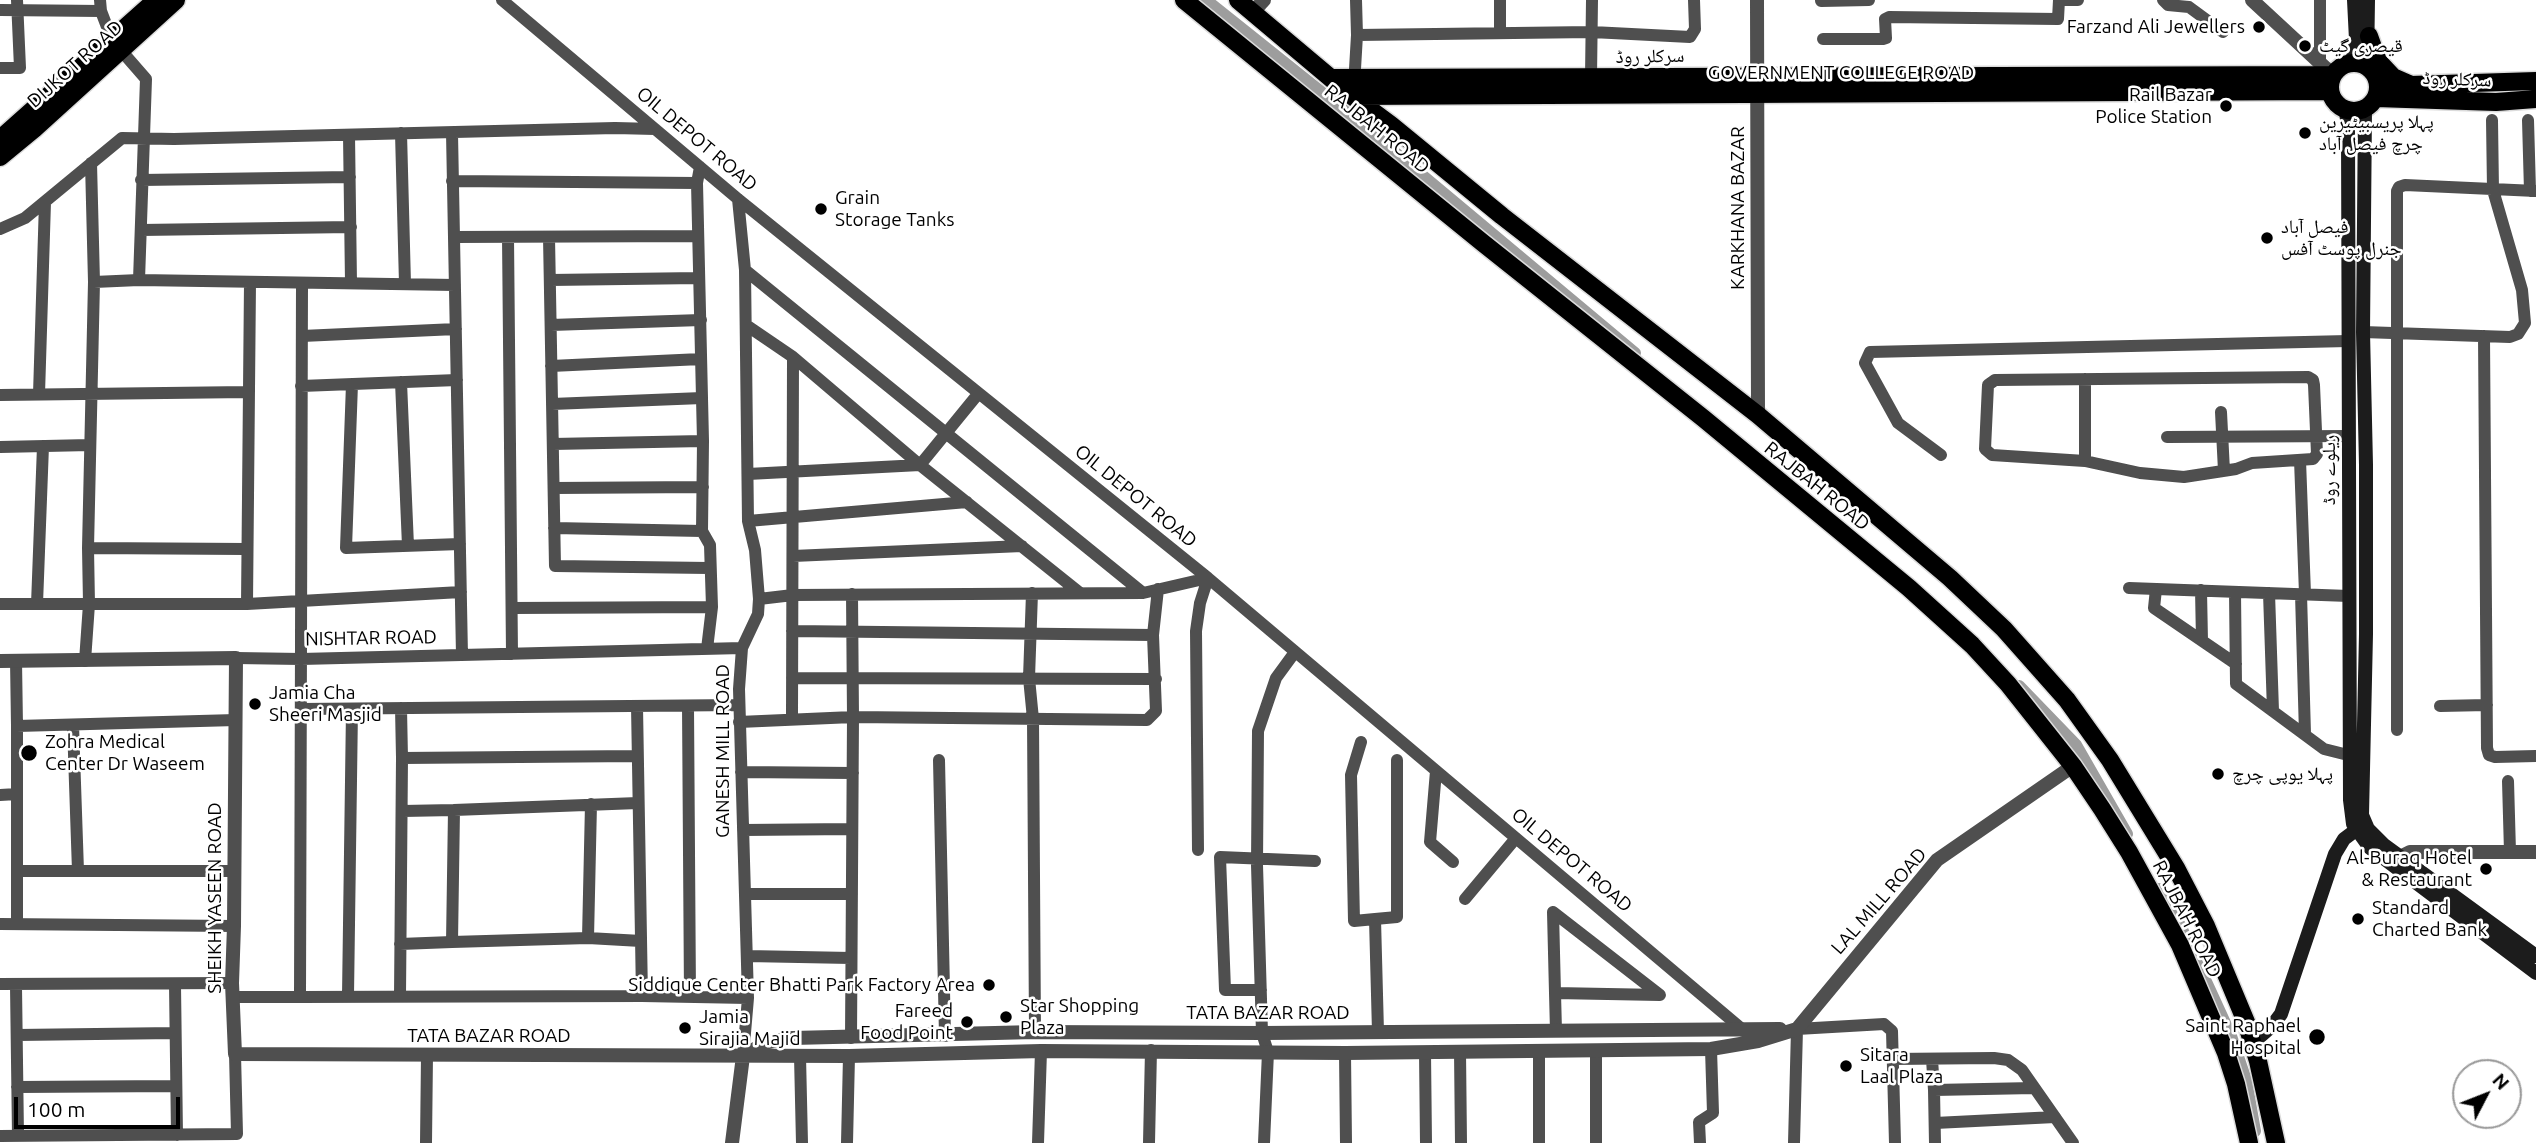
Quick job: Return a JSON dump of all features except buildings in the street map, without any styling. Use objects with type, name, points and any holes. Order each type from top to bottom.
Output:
[{"type":"main road","name":"DIJKOT ROAD","points":[[0,157],[34,129],[156,0]]},
{"type":"main road","name":"DIJKOT ROAD","points":[[0,139],[176,0]]},
{"type":"main road","name":"RAJBAH ROAD","points":[[1184,0],[1703,418],[1909,588],[1972,645],[2008,684],[2073,766],[2130,851],[2238,1048],[2236,1084],[2249,1143]]},
{"type":"main road","name":"RAJBAH ROAD","points":[[1238,0],[1259,6],[1331,78],[1391,125],[1501,219],[1758,415],[1950,578],[2004,629],[2067,700],[2110,760],[2206,926],[2238,1048],[2276,1143]]},
{"type":"main road","points":[[2354,0],[2360,64]]},
{"type":"main road","points":[[2360,64],[2368,36],[2368,0]]},
{"type":"main road","points":[[2368,36],[2378,61],[2393,77],[2410,85]]},
{"type":"main road","points":[[2360,64],[2373,72],[2373,98],[2355,111],[2346,110],[2339,106],[2328,77],[2337,69],[2360,64]]},
{"type":"main road","name":"سرکلر روڈ","points":[[1331,78],[1757,76],[2093,82]]},
{"type":"main road","name":"GOVERNMENT COLLEGE ROAD","points":[[1352,96],[1757,95],[2093,82],[2328,77]]},
{"type":"main road","name":"سرکلر روڈ","points":[[2373,98],[2410,85],[2536,81]]},
{"type":"main road","points":[[1391,125],[1402,96]]},
{"type":"main road","name":"سرکلر روڈ","points":[[2373,98],[2496,102],[2536,99]]},
{"type":"main road","name":"ریلوے روڈ","points":[[2360,826],[2366,582],[2363,332],[2373,98]]},
{"type":"main road","name":"ریلوے روڈ","points":[[2346,110],[2352,756],[2350,800],[2360,826]]},
{"type":"main road","points":[[1485,241],[1501,219]]},
{"type":"main road","points":[[2360,826],[2536,956]]},
{"type":"main road","points":[[2360,826],[2370,848],[2536,974]]},
{"type":"main road","points":[[2238,1048],[2272,1026],[2281,1014],[2335,854],[2344,839],[2360,826]]},
{"type":"main road","points":[[2130,851],[2155,835]]},
{"type":"street","name":"OIL DEPOT ROAD","points":[[502,0],[738,199],[1208,578],[1742,1029]]},
{"type":"street","points":[[1352,96],[1357,35],[1356,0]]},
{"type":"street","points":[[1500,0],[1500,33]]},
{"type":"street","points":[[1591,77],[1592,0]]},
{"type":"street","points":[[1357,35],[1592,32],[1690,37],[1695,29],[1694,0]]},
{"type":"street","name":"KARKHANA BAZAR","points":[[1757,0],[1758,415]]},
{"type":"street","points":[[1821,1],[1869,0]]},
{"type":"street","points":[[1823,39],[1883,39],[1886,38],[1885,19],[1889,17],[2058,19],[2059,0]]},
{"type":"street","points":[[2066,0],[2078,0]]},
{"type":"street","points":[[2163,0],[2168,5],[2189,7],[2223,32]]},
{"type":"street","points":[[2252,0],[2328,77]]},
{"type":"street","points":[[2320,0],[2328,77]]},
{"type":"street","points":[[0,68],[20,68],[17,5]]},
{"type":"street","points":[[0,10],[17,5],[101,6],[116,45],[146,79],[139,280]]},
{"type":"street","points":[[2397,730],[2397,191],[2405,185],[2533,191],[2528,120]]},
{"type":"street","points":[[2363,332],[2510,337],[2518,334],[2525,323],[2522,290],[2493,190],[2492,121]]},
{"type":"street","points":[[0,229],[25,218],[122,138],[655,129]]},
{"type":"street","points":[[401,133],[405,284]]},
{"type":"street","points":[[452,133],[462,655]]},
{"type":"street","points":[[349,135],[351,283]]},
{"type":"street","points":[[85,661],[89,604],[94,282],[91,163]]},
{"type":"street","points":[[700,167],[697,183],[703,441],[702,531],[710,545],[712,607],[707,649]]},
{"type":"street","points":[[141,180],[350,177]]},
{"type":"street","points":[[452,181],[697,183]]},
{"type":"street","name":"GANESH MILL ROAD","points":[[738,199],[745,270],[748,521],[755,550],[759,599],[758,614],[743,648],[739,705],[748,998],[743,1056]]},
{"type":"street","points":[[39,394],[45,202]]},
{"type":"street","points":[[141,230],[351,227]]},
{"type":"street","points":[[454,237],[698,236]]},
{"type":"street","points":[[508,237],[512,654]]},
{"type":"street","points":[[549,237],[555,566],[709,568]]},
{"type":"street","points":[[745,270],[1143,593]]},
{"type":"street","points":[[550,280],[699,278]]},
{"type":"street","points":[[94,282],[139,280],[455,285]]},
{"type":"street","points":[[247,604],[250,282]]},
{"type":"street","points":[[300,997],[302,283]]},
{"type":"street","points":[[551,325],[701,320]]},
{"type":"street","points":[[746,325],[793,357],[920,465],[1080,593]]},
{"type":"street","points":[[302,336],[456,329]]},
{"type":"street","points":[[2484,336],[2489,755],[2536,756]]},
{"type":"street","points":[[1941,455],[1898,423],[1865,363],[1870,352],[2348,341]]},
{"type":"street","points":[[792,718],[793,357]]},
{"type":"street","points":[[551,366],[701,359]]},
{"type":"street","points":[[2308,377],[2314,385],[2317,454],[2315,458],[2252,463],[2224,471],[2184,477],[2085,461],[1992,455],[1985,449],[1990,383],[1995,380],[2085,379],[2308,377]]},
{"type":"street","points":[[2085,379],[2085,461]]},
{"type":"street","points":[[302,386],[457,380]]},
{"type":"street","points":[[401,382],[408,545]]},
{"type":"street","points":[[352,384],[346,548],[460,544]]},
{"type":"street","points":[[0,395],[248,392]]},
{"type":"street","points":[[748,474],[920,465],[978,394]]},
{"type":"street","points":[[552,404],[702,398]]},
{"type":"street","points":[[2221,412],[2224,471]]},
{"type":"street","points":[[2167,437],[2349,436]]},
{"type":"street","points":[[553,444],[703,441]]},
{"type":"street","points":[[0,447],[90,445]]},
{"type":"street","points":[[37,604],[43,446]]},
{"type":"street","points":[[2300,460],[2305,734]]},
{"type":"street","points":[[554,488],[703,487]]},
{"type":"street","points":[[748,521],[967,502]]},
{"type":"street","points":[[554,528],[702,531]]},
{"type":"street","points":[[793,556],[1022,546]]},
{"type":"street","points":[[88,548],[246,549]]},
{"type":"street","points":[[759,599],[793,595],[852,594],[1143,593],[1208,578]]},
{"type":"street","points":[[1198,850],[1196,631],[1200,603],[1208,578]]},
{"type":"street","points":[[2129,588],[2349,596]]},
{"type":"street","points":[[739,722],[853,717],[1147,720],[1156,711],[1153,635],[1158,589]]},
{"type":"street","points":[[2156,589],[2154,608],[2236,664]]},
{"type":"street","points":[[2201,590],[2202,640]]},
{"type":"street","points":[[0,604],[247,604],[461,592]]},
{"type":"street","points":[[2235,592],[2236,684],[2324,749],[2352,756]]},
{"type":"street","points":[[1032,593],[1029,678],[1033,719],[1035,1032]]},
{"type":"street","points":[[2269,593],[2273,711]]},
{"type":"street","points":[[851,1038],[852,594]]},
{"type":"street","points":[[512,608],[712,607]]},
{"type":"street","points":[[792,631],[1153,635]]},
{"type":"street","name":"NISHTAR ROAD","points":[[0,661],[301,659],[743,648]]},
{"type":"street","points":[[1265,1143],[1268,1052],[1262,1033],[1257,859],[1258,731],[1276,678],[1295,652]]},
{"type":"street","name":"SHEIKH YASEEN ROAD","points":[[235,1054],[233,990],[236,658]]},
{"type":"street","points":[[16,660],[17,924]]},
{"type":"street","points":[[792,678],[1156,679]]},
{"type":"street","points":[[301,709],[739,705]]},
{"type":"street","points":[[2440,706],[2487,705]]},
{"type":"street","points":[[637,706],[642,996]]},
{"type":"street","points":[[688,706],[690,996]]},
{"type":"street","points":[[400,996],[401,708]]},
{"type":"street","points":[[348,996],[352,709]]},
{"type":"street","points":[[17,726],[236,720]]},
{"type":"street","points":[[73,725],[78,871]]},
{"type":"street","points":[[1361,742],[1350,775],[1354,921],[1397,917],[1397,760]]},
{"type":"street","points":[[402,758],[637,757]]},
{"type":"street","points":[[939,760],[944,1036]]},
{"type":"street","name":"LAL MILL ROAD","points":[[1797,1029],[1937,860],[2073,766]]},
{"type":"street","points":[[1436,771],[1430,842],[1452,862]]},
{"type":"street","points":[[741,772],[853,773]]},
{"type":"street","points":[[2508,781],[2510,852]]},
{"type":"street","points":[[0,795],[17,794]]},
{"type":"street","points":[[402,811],[638,803]]},
{"type":"street","points":[[588,938],[591,804]]},
{"type":"street","points":[[452,942],[454,810]]},
{"type":"street","points":[[743,830],[852,829]]},
{"type":"street","points":[[1465,899],[1517,838]]},
{"type":"street","points":[[2400,857],[2410,852],[2536,852]]},
{"type":"street","points":[[1261,990],[1224,990],[1220,857],[1315,861]]},
{"type":"street","points":[[17,871],[235,871]]},
{"type":"street","points":[[745,894],[852,894]]},
{"type":"street","points":[[1555,993],[1660,995],[1553,912],[1555,993],[1556,1031]]},
{"type":"street","points":[[1375,919],[1378,1032]]},
{"type":"street","points":[[0,924],[234,926]]},
{"type":"street","points":[[400,944],[588,938],[641,941]]},
{"type":"street","points":[[747,956],[852,958]]},
{"type":"street","points":[[0,984],[175,985],[300,997],[748,998]]},
{"type":"street","points":[[175,985],[177,1135]]},
{"type":"street","points":[[16,986],[18,1136]]},
{"type":"street","name":"TATA BAZAR ROAD","points":[[743,1056],[767,1042],[793,1038],[1035,1032],[1797,1029],[1884,1024],[1892,1031],[1895,1143]]},
{"type":"street","points":[[1794,1143],[1797,1029]]},
{"type":"street","name":"TATA BAZAR ROAD","points":[[235,1054],[849,1056],[1151,1050],[1539,1052],[1711,1049],[1758,1041],[1797,1029]]},
{"type":"street","points":[[17,1035],[175,1033]]},
{"type":"street","points":[[1700,1143],[1699,1122],[1713,1113],[1711,1049]]},
{"type":"street","points":[[1149,1143],[1151,1050]]},
{"type":"street","points":[[1038,1143],[1041,1051]]},
{"type":"street","points":[[1460,1051],[1461,1143]]},
{"type":"street","points":[[1596,1051],[1596,1143]]},
{"type":"street","points":[[1425,1052],[1426,1143]]},
{"type":"street","points":[[1539,1052],[1539,1143]]},
{"type":"street","points":[[1345,1053],[1346,1143]]},
{"type":"street","points":[[0,1136],[177,1135],[237,1139],[235,1054]]},
{"type":"street","points":[[426,1143],[427,1055]]},
{"type":"street","points":[[732,1143],[743,1056]]},
{"type":"street","points":[[800,1056],[802,1143]]},
{"type":"street","points":[[848,1143],[849,1056]]},
{"type":"street","points":[[1892,1059],[2008,1060],[2022,1070],[2073,1143]]},
{"type":"street","points":[[1932,1059],[1935,1143]]},
{"type":"street","points":[[18,1087],[176,1086]]},
{"type":"street","points":[[1934,1090],[2034,1088]]},
{"type":"street","points":[[1935,1123],[2054,1117]]},
{"type":"waterway","points":[[1206,0],[1350,115],[1635,353]]},
{"type":"waterway","points":[[2019,686],[2076,745],[2127,834]]},
{"type":"waterway","points":[[2159,889],[2181,927],[2231,1036],[2246,1080],[2255,1131]]},
{"type":"place","name":"Farzand Ali Jewellers","points":[[2259,27]]},
{"type":"place","name":"قیصری گیٹ","points":[[2305,46]]},
{"type":"place","name":"Rail Bazar Police Station","points":[[2226,106]]},
{"type":"place","name":"پہلا پریسبیٹیرین چرچ فیصل آباد","points":[[2305,133]]},
{"type":"place","name":"Grain Storage Tanks","points":[[821,209]]},
{"type":"place","name":"فیصل آباد جنرل پوسٹ آفس","points":[[2267,238]]},
{"type":"place","name":"Jamia Cha Sheeri Masjid","points":[[255,704]]},
{"type":"place","name":"Zohra Medical Center Dr Waseem","points":[[29,753]]},
{"type":"place","name":"پہلا یوپی چرچ","points":[[2218,774]]},
{"type":"place","name":"Al-Buraq Hotel & Restaurant","points":[[2486,869]]},
{"type":"place","name":"Standard Charted Bank","points":[[2358,919]]},
{"type":"place","name":"Siddique Center Bhatti Park Factory Area","points":[[989,985]]},
{"type":"place","name":"Star Shopping Plaza","points":[[1006,1017]]},
{"type":"place","name":"Fareed Food Point","points":[[967,1022]]},
{"type":"place","name":"Jamia Sirajia Majid","points":[[685,1028]]},
{"type":"place","name":"Saint Raphael Hospital","points":[[2317,1037]]},
{"type":"place","name":"Sitara Laal Plaza","points":[[1846,1066]]}]
